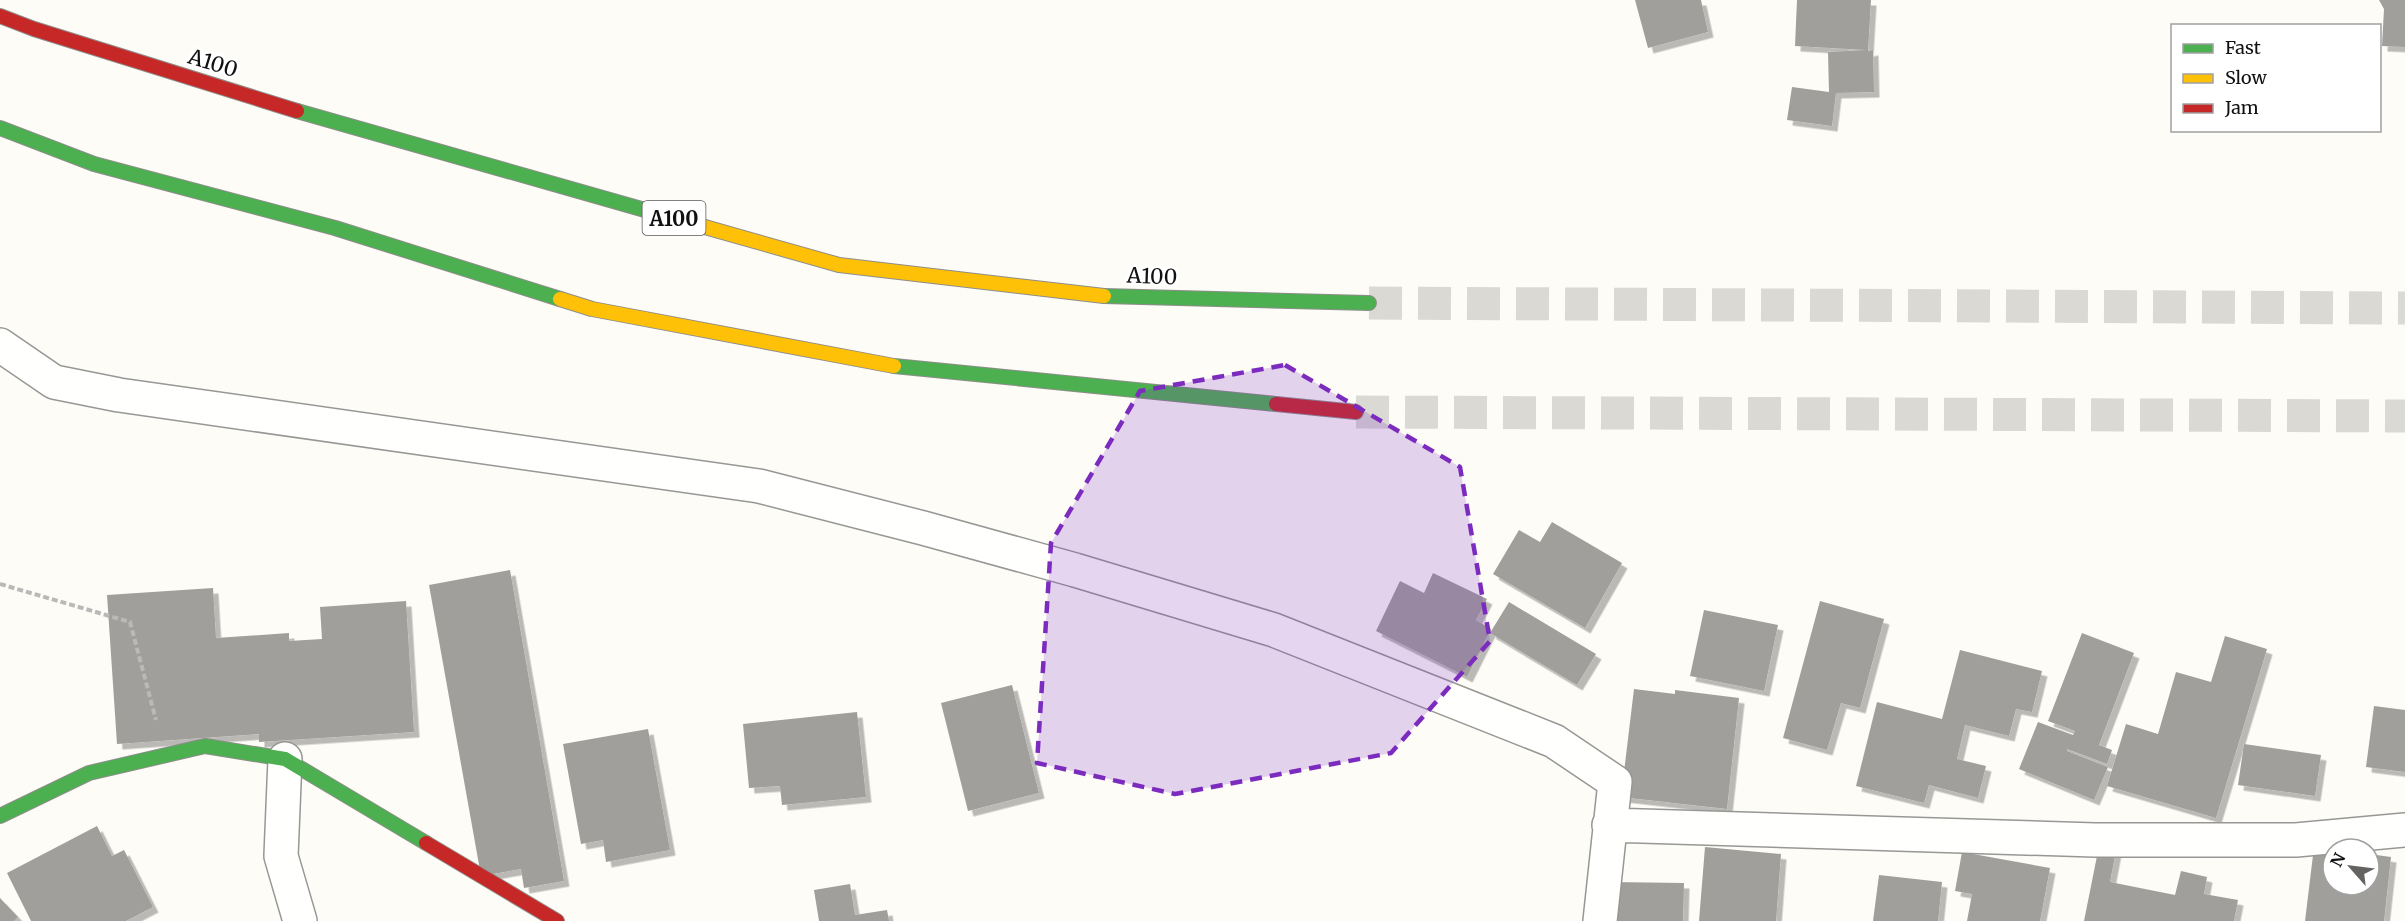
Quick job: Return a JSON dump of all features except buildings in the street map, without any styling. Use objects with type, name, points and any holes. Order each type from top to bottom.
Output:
[{"type":"main road","name":"A100","points":[[0,16],[34,29],[280,106],[839,265],[1098,296],[1369,303]]},
{"type":"main road","points":[[0,128],[94,164],[335,228],[592,309],[885,365],[1356,412]]},
{"type":"main road","points":[[0,816],[89,773],[205,746],[285,759],[557,921]]},
{"type":"street","points":[[0,345],[54,382],[119,395],[759,486],[1086,573],[1274,630],[1554,741],[1615,782],[1600,921]]},
{"type":"street","points":[[285,759],[281,856],[300,921]]},
{"type":"street","points":[[1609,825],[2107,840],[2296,840],[2405,830]]},
{"type":"path","points":[[0,584],[130,622],[166,755]]},
{"type":"highlighted area","points":[[1285,365],[1460,467],[1490,641],[1391,753],[1175,794],[1037,763],[1051,543],[1140,391]]},
{"type":"tunnel","points":[[1369,303],[2405,308]]},
{"type":"tunnel","points":[[1356,412],[2405,416]]},
{"type":"traffic: fast","points":[[297,111],[666,216]]},
{"type":"traffic: fast","points":[[0,128],[94,164],[335,228],[560,299]]},
{"type":"traffic: fast","points":[[1104,296],[1369,303]]},
{"type":"traffic: fast","points":[[894,366],[1276,404]]},
{"type":"traffic: fast","points":[[0,816],[89,773],[205,746],[285,759],[426,843]]},
{"type":"traffic: slow","points":[[666,216],[839,265],[1104,296]]},
{"type":"traffic: slow","points":[[560,299],[592,309],[894,366]]},
{"type":"traffic: jam","points":[[0,16],[34,29],[297,111]]},
{"type":"traffic: jam","points":[[1276,404],[1356,412]]},
{"type":"traffic: jam","points":[[426,843],[557,921]]}]
